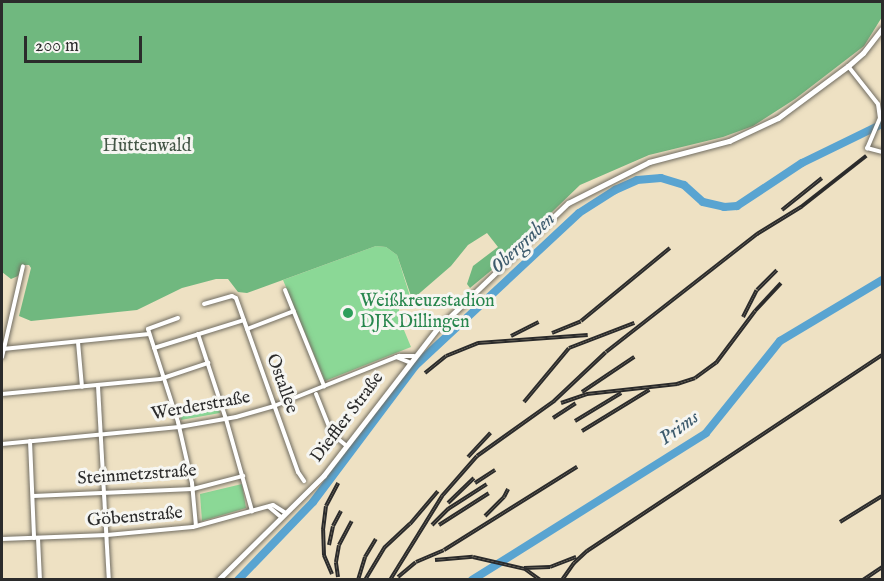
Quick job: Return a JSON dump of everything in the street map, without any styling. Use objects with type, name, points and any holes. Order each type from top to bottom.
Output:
[{"type":"main road","name":"Dieffler Straße","points":[[218,579],[316,484],[347,447],[409,362],[453,312],[558,211],[581,195],[649,162],[729,141],[755,131],[802,102],[848,66],[863,53],[882,29]]},
{"type":"street","points":[[848,66],[881,108],[880,118],[867,148],[882,152]]},
{"type":"street","points":[[2,357],[23,266]]},
{"type":"street","points":[[285,290],[324,386]]},
{"type":"street","name":"Ostallee","points":[[204,304],[235,296],[298,472],[304,481]]},
{"type":"street","points":[[247,329],[294,311]]},
{"type":"street","points":[[178,318],[148,328],[179,427],[193,489],[196,526]]},
{"type":"street","points":[[154,348],[244,320]]},
{"type":"street","points":[[3,349],[150,334]]},
{"type":"street","points":[[198,334],[226,419],[252,511]]},
{"type":"street","points":[[78,342],[82,387]]},
{"type":"street","name":"Werderstraße","points":[[2,444],[179,427],[226,419],[274,406],[403,354],[414,356]]},
{"type":"street","points":[[395,357],[409,362]]},
{"type":"street","points":[[2,394],[164,378],[208,363]]},
{"type":"street","points":[[98,386],[103,434],[109,579]]},
{"type":"street","points":[[316,394],[332,434],[347,447]]},
{"type":"street","points":[[30,441],[40,579]]},
{"type":"street","name":"Steinmetzstraße","points":[[33,496],[193,489],[243,476]]},
{"type":"street","name":"Göbenstraße","points":[[2,539],[107,535],[196,526],[275,505],[284,516]]},
{"type":"green space","name":"Hüttenwald","points":[[2,2],[882,2],[882,17],[864,46],[795,99],[753,126],[723,137],[649,155],[580,185],[493,269],[470,288],[467,284],[473,266],[498,247],[487,233],[468,245],[451,266],[414,298],[411,296],[397,255],[386,247],[376,246],[247,293],[238,292],[228,279],[216,279],[182,288],[137,310],[31,321],[19,316],[31,268],[29,265],[23,265],[18,276],[11,279],[2,272]]},
{"type":"green space","name":"Weißkreuzstadion DJK Dillingen","points":[[376,246],[386,247],[397,255],[410,296],[414,298],[399,309],[399,318],[411,347],[325,381],[283,280]]},
{"type":"green space","points":[[214,403],[219,405],[220,413],[181,420],[179,409]]},
{"type":"green space","points":[[242,484],[246,508],[202,521],[200,494]]},
{"type":"waterway","name":"Obergraben","points":[[238,580],[313,502],[415,366],[579,213],[615,190],[637,180],[661,178],[684,185],[703,202],[724,207],[737,206],[802,163],[882,124]]},
{"type":"waterway","name":"Prims","points":[[472,580],[706,433],[780,341],[882,280]]},
{"type":"railway","points":[[390,580],[442,496],[477,456],[554,401],[606,352],[757,234],[801,207],[866,156]]},
{"type":"railway","points":[[782,210],[822,178]]},
{"type":"railway","points":[[552,333],[581,321],[670,248]]},
{"type":"railway","points":[[743,317],[757,290],[777,270]]},
{"type":"railway","points":[[561,403],[587,394],[677,384],[695,378],[716,363],[755,311],[781,283]]},
{"type":"railway","points":[[511,336],[539,322]]},
{"type":"railway","points":[[524,402],[569,348],[634,323]]},
{"type":"railway","points":[[425,373],[446,356],[478,343],[588,335]]},
{"type":"railway","points":[[562,580],[574,563],[587,551],[882,355]]},
{"type":"railway","points":[[582,392],[634,357]]},
{"type":"railway","points":[[582,431],[649,390]]},
{"type":"railway","points":[[575,421],[621,393]]},
{"type":"railway","points":[[553,418],[576,403]]},
{"type":"railway","points":[[468,457],[490,433]]},
{"type":"railway","points":[[398,577],[416,562],[444,550],[577,467]]},
{"type":"railway","points":[[475,483],[495,470]]},
{"type":"railway","points":[[448,503],[474,478]]},
{"type":"railway","points":[[332,574],[324,555],[323,530],[326,506],[338,483]]},
{"type":"railway","points":[[432,525],[448,509],[487,484]]},
{"type":"railway","points":[[485,516],[504,497],[508,489]]},
{"type":"railway","points":[[365,580],[385,547],[410,524],[438,491]]},
{"type":"railway","points":[[439,525],[489,493]]},
{"type":"railway","points":[[840,522],[882,496]]},
{"type":"railway","points":[[329,545],[333,526],[341,511]]},
{"type":"railway","points":[[338,577],[336,562],[339,545],[352,521]]},
{"type":"railway","points":[[358,580],[365,557],[376,539]]},
{"type":"railway","points":[[435,560],[473,557],[525,569],[540,580]]},
{"type":"railway","points":[[524,568],[550,567],[576,557]]},
{"type":"railway","points":[[863,580],[882,567]]},
{"type":"place","name":"Weißkreuzstadion DJK Dillingen","points":[[348,313]]}]
